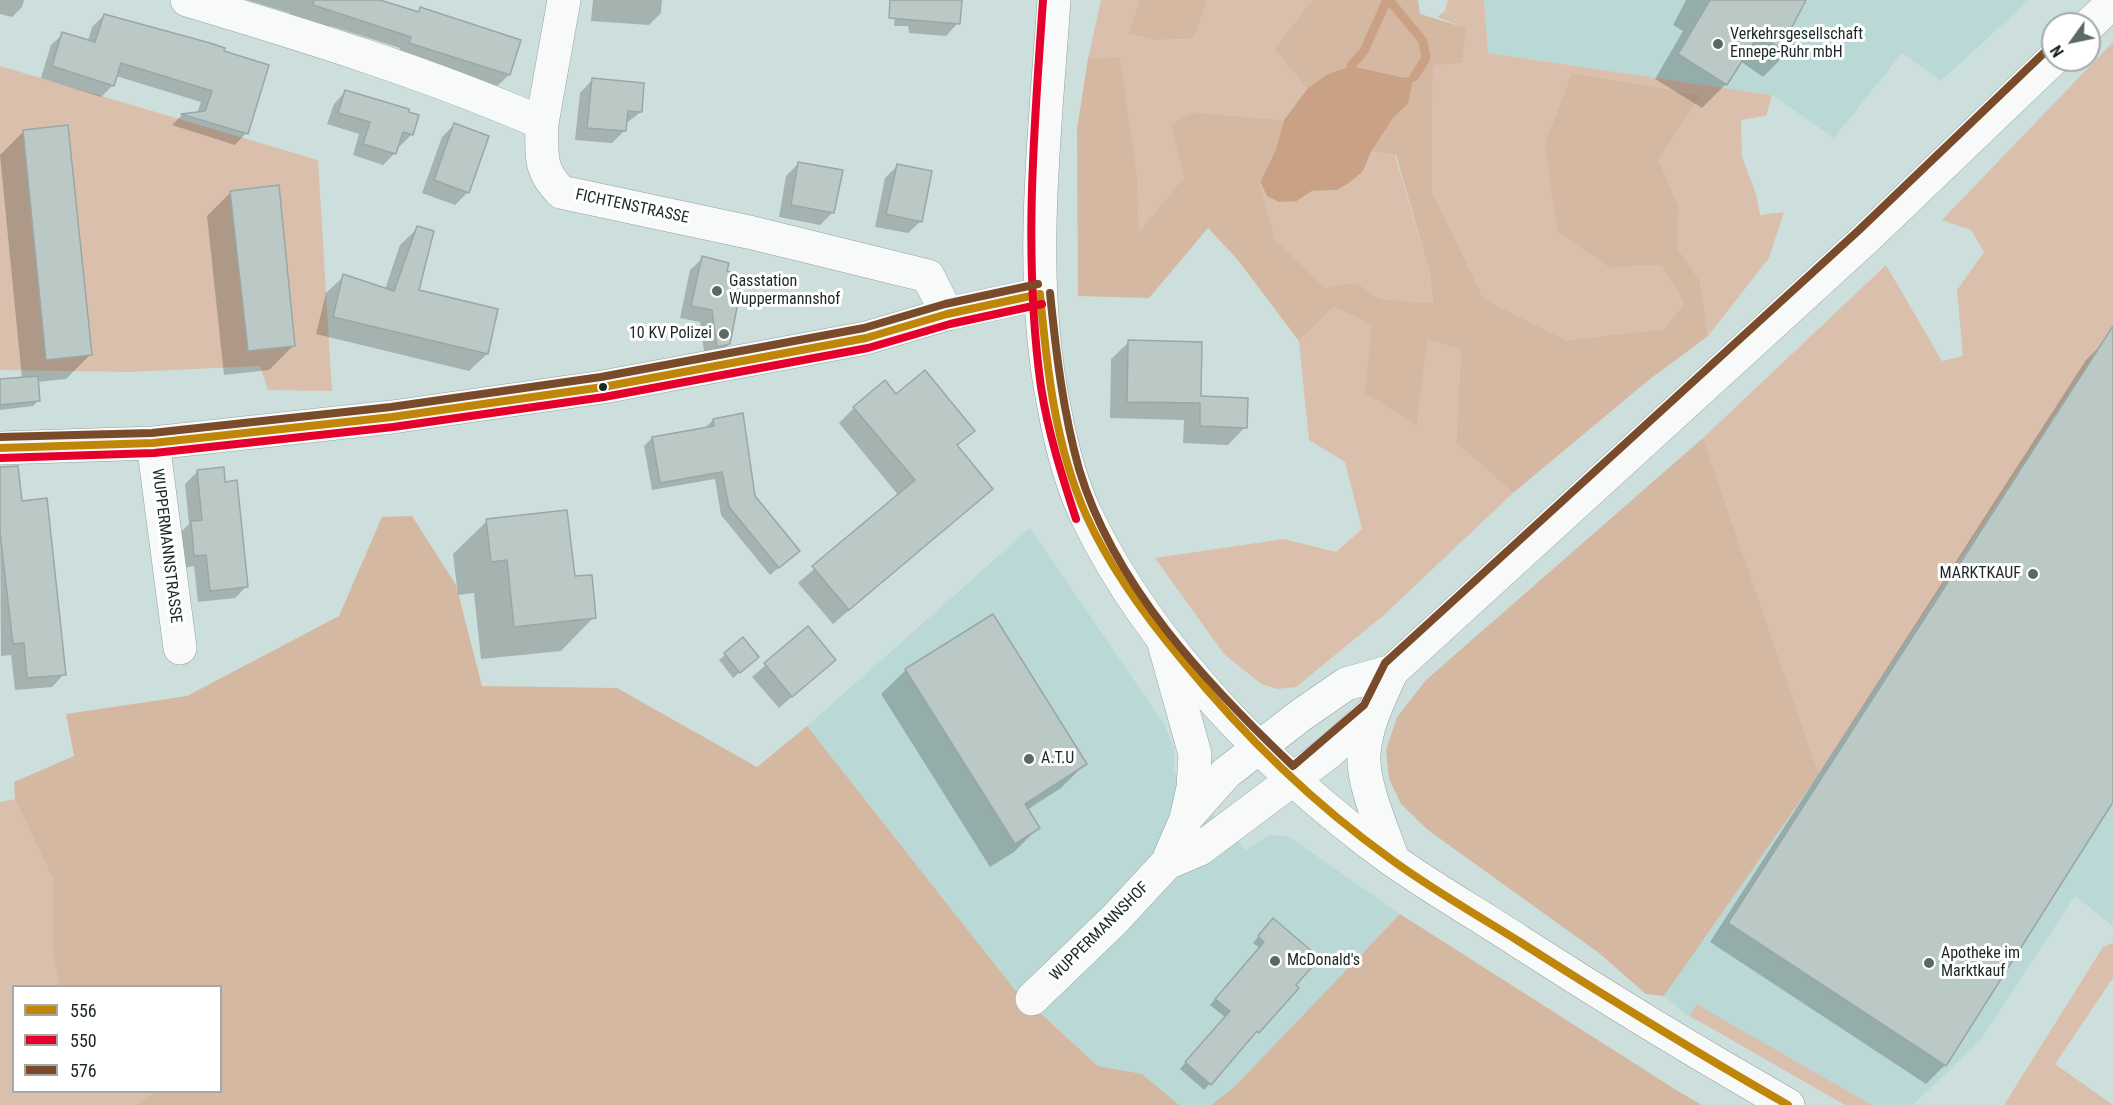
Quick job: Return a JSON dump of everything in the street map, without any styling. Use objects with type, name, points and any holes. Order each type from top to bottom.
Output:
[{"type":"street","points":[[187,0],[389,64],[481,96],[542,123],[560,36],[564,0]]},
{"type":"street","points":[[1054,0],[1041,198],[1040,294],[1052,398],[1070,474],[1086,516],[1112,563],[1162,637],[1259,748],[1293,780],[1393,860],[1658,1030],[1788,1105]]},
{"type":"street","points":[[2101,14],[2113,2]]},
{"type":"street","name":"WUPPERMANNSHOF","points":[[1393,860],[1365,774],[1364,755],[1373,712],[1392,671],[1865,238],[2041,70]]},
{"type":"street","name":"FICHTENSTRASSE","points":[[542,123],[543,161],[547,179],[561,192],[753,233],[928,276],[947,314]]},
{"type":"street","points":[[0,448],[153,443],[392,417],[603,387],[866,338],[947,314],[1040,294]]},
{"type":"street","name":"WUPPERMANNSTRASSE","points":[[153,443],[180,648]]},
{"type":"street","name":"WUPPERMANNSHOF","points":[[1032,999],[1115,919],[1167,863],[1186,819],[1193,788],[1195,754],[1181,696],[1162,637]]},
{"type":"street","name":"WUPPERMANNSHOF","points":[[1186,819],[1226,773],[1346,684],[1392,671]]},
{"type":"street","name":"WUPPERMANNSHOF","points":[[1167,863],[1200,849],[1293,780],[1373,712]]},
{"type":"shaded area","points":[[1101,0],[1139,0],[1128,34],[1155,40],[1193,39],[1208,0],[1312,0],[1274,49],[1307,89],[1284,120],[1194,112],[1184,177],[1139,233],[1137,175],[1088,59]]},
{"type":"shaded area","points":[[1139,0],[1208,0],[1193,39],[1155,40],[1128,34]]},
{"type":"shaded area","points":[[1312,0],[1418,0],[1420,14],[1466,28],[1462,63],[1433,65],[1432,191],[1484,299],[1566,340],[1664,329],[1684,303],[1661,265],[1610,268],[1557,231],[1545,144],[1572,73],[1700,95],[1659,160],[1679,208],[1677,247],[1700,281],[1708,336],[1650,379],[1513,493],[1456,443],[1461,350],[1428,339],[1417,425],[1365,393],[1372,325],[1334,307],[1299,341],[1237,259],[1208,228],[1149,298],[1078,296],[1077,129],[1088,59],[1120,57],[1137,175],[1139,232],[1184,177],[1171,125],[1193,112],[1284,120],[1276,149],[1260,182],[1275,239],[1325,288],[1356,282],[1380,299],[1433,303],[1430,274],[1396,155],[1371,152],[1394,117],[1408,104],[1414,77],[1326,75],[1307,89],[1274,49]]},
{"type":"shaded area","points":[[1448,0],[1484,0],[1488,53],[1772,95],[1766,116],[1741,120],[1742,157],[1756,194],[1760,215],[1784,212],[1769,258],[1708,336],[1700,281],[1677,247],[1679,208],[1659,160],[1699,95],[1572,73],[1610,268],[1661,265],[1684,303],[1664,329],[1566,340],[1484,299],[1432,191],[1433,64],[1462,63],[1465,28],[1437,17],[1445,11]]},
{"type":"shaded area","points":[[1484,0],[2029,0],[1941,81],[1902,53],[1834,138],[1772,95],[1488,53]]},
{"type":"shaded area","points":[[2113,42],[2113,326],[1819,774],[1703,438],[1886,265],[1942,361],[1963,356],[1957,290],[1984,252],[1971,230],[1942,220],[2084,72],[2101,72],[2101,54]]},
{"type":"shaded area","points":[[0,66],[318,160],[332,391],[268,390],[260,366],[130,372],[0,370]]},
{"type":"shaded area","points":[[1351,66],[1400,77],[1414,77],[1408,104],[1394,117],[1371,152],[1363,171],[1349,183],[1337,190],[1312,191],[1297,201],[1279,202],[1267,196],[1260,182],[1276,149],[1284,120],[1307,89],[1326,75]]},
{"type":"shaded area","points":[[1371,152],[1395,155],[1430,274],[1433,303],[1380,299],[1356,282],[1325,288],[1275,239],[1260,182],[1267,196],[1297,201],[1312,191],[1337,190],[1363,171]]},
{"type":"shaded area","points":[[1334,307],[1372,325],[1417,425],[1428,338],[1461,350],[1456,443],[1513,493],[1384,615],[1296,687],[1277,689],[1261,684],[1224,654],[1155,558],[1284,539],[1336,552],[1362,529],[1345,462],[1309,440],[1299,341]]},
{"type":"shaded area","name":"MARKTKAUF","points":[[2113,326],[2113,926],[2075,896],[1980,1041],[1913,1105],[1860,1105],[1686,1015],[1664,996],[1819,774]]},
{"type":"shaded area","points":[[1703,438],[1819,774],[1664,996],[1646,994],[1599,953],[1428,830],[1401,804],[1389,779],[1386,750],[1397,717],[1427,679]]},
{"type":"shaded area","points":[[412,516],[456,585],[482,686],[617,688],[757,767],[807,726],[1015,990],[1098,1066],[1142,1074],[1179,1105],[134,1105],[152,1093],[222,1093],[222,985],[59,985],[53,954],[53,880],[15,799],[14,782],[74,756],[66,714],[187,696],[339,616],[382,517]]},
{"type":"shaded area","points":[[1030,528],[1164,724],[1174,749],[1174,773],[1246,850],[1269,835],[1288,836],[1400,914],[1234,1087],[1211,1105],[1179,1105],[1142,1075],[1098,1066],[1015,990],[807,726]]},
{"type":"shaded area","points":[[15,799],[53,880],[53,954],[59,985],[12,985],[12,1093],[152,1093],[134,1105],[0,1105],[0,802]]},
{"type":"shaded area","points":[[1400,914],[1702,1105],[1211,1105],[1234,1087]]},
{"type":"shaded area","points":[[2113,943],[2113,978],[2055,1064],[2113,1105],[2004,1105],[2103,947]]},
{"type":"shaded area","points":[[1697,1004],[1872,1105],[1845,1105],[1690,1016]]},
{"type":"building","points":[[314,0],[380,0],[419,12],[420,7],[521,40],[510,75],[409,43],[411,37],[313,5]]},
{"type":"building","points":[[890,0],[962,0],[960,24],[889,18]]},
{"type":"building","name":"Verkehrsgesellschaft Ennepe-Ruhr mbH","points":[[1710,0],[1806,0],[1792,27],[1800,34],[1788,54],[1759,34],[1727,85],[1678,54]]},
{"type":"building","points":[[104,14],[210,43],[225,48],[224,51],[269,65],[248,134],[181,114],[205,111],[212,91],[121,63],[114,86],[52,66],[62,32],[95,42]]},
{"type":"building","points":[[592,78],[644,83],[642,112],[628,111],[626,131],[587,128]]},
{"type":"building","points":[[345,90],[409,109],[409,112],[419,115],[413,135],[403,132],[396,154],[363,144],[370,122],[338,113]]},
{"type":"building","points":[[454,123],[489,136],[469,193],[434,180]]},
{"type":"building","points":[[68,125],[92,355],[46,360],[23,130]]},
{"type":"building","points":[[798,162],[843,170],[834,213],[791,205]]},
{"type":"building","points":[[897,164],[932,171],[922,222],[886,214]]},
{"type":"building","points":[[279,185],[295,346],[248,351],[230,191]]},
{"type":"building","points":[[417,226],[434,231],[419,290],[498,309],[488,354],[333,317],[343,274],[394,291]]},
{"type":"building","name":"Gasstation Wuppermannshof","points":[[702,256],[729,263],[727,271],[743,276],[730,344],[717,347],[712,310],[691,306]]},
{"type":"building","name":"MARKTKAUF","points":[[2113,326],[2113,802],[1946,1066],[1728,923]]},
{"type":"building","points":[[1128,340],[1202,342],[1201,396],[1248,398],[1247,428],[1200,426],[1200,403],[1127,402]]},
{"type":"building","points":[[925,370],[975,431],[957,445],[993,489],[849,610],[812,566],[915,480],[853,407],[885,380],[896,394]]},
{"type":"building","points":[[38,376],[40,401],[0,405],[0,379]]},
{"type":"building","points":[[743,413],[755,496],[800,551],[779,568],[729,507],[722,472],[660,483],[652,437],[714,426],[713,419]]},
{"type":"building","points":[[18,466],[22,501],[47,498],[66,675],[27,678],[24,643],[13,644],[0,533],[0,467]]},
{"type":"building","points":[[224,467],[225,482],[237,480],[248,587],[210,591],[206,555],[194,556],[191,521],[202,520],[197,470]]},
{"type":"building","points":[[567,510],[575,576],[592,575],[596,618],[514,627],[507,560],[491,562],[486,519]]},
{"type":"building","points":[[993,614],[1087,764],[1025,804],[1040,828],[1015,844],[905,669]]},
{"type":"building","points":[[808,626],[836,660],[792,697],[764,663]]},
{"type":"building","points":[[743,637],[759,657],[740,673],[724,653]]},
{"type":"building","points":[[1273,918],[1320,958],[1296,985],[1299,988],[1259,1033],[1257,1031],[1211,1085],[1185,1062],[1230,1011],[1215,999],[1264,942],[1258,936]]},
{"type":"waterway","points":[[1351,66],[1364,51],[1387,0]]},
{"type":"waterway","points":[[1389,0],[1423,41],[1426,58],[1414,77]]},
{"type":"transit line","name":"550","points":[[1043,0],[1032,194],[1032,290],[1041,387],[1047,421],[1076,519]]},
{"type":"transit line","name":"576","points":[[1050,293],[1061,382],[1073,447],[1095,512],[1115,553],[1139,593],[1197,667],[1293,766],[1364,705],[1385,663],[1858,231],[2041,56]]},
{"type":"transit line","name":"576","points":[[0,437],[152,433],[391,407],[601,377],[864,328],[945,304],[1038,284]]},
{"type":"transit line","name":"556","points":[[1040,294],[1054,406],[1067,461],[1086,515],[1117,573],[1155,626],[1205,688],[1307,792],[1408,871],[1619,1004],[1788,1105]]},
{"type":"transit line","name":"556","points":[[0,448],[153,443],[392,417],[603,387],[866,338],[947,314],[1040,294]]},
{"type":"transit line","name":"550","points":[[0,458],[154,453],[393,427],[604,397],[868,348],[950,324],[1042,304]]},
{"type":"place","name":"Verkehrsgesellschaft Ennepe-Ruhr mbH","points":[[1718,44]]},
{"type":"place","name":"Gasstation Wuppermannshof","points":[[717,291]]},
{"type":"place","name":"10 KV Polizei","points":[[724,334]]},
{"type":"place","name":"MARKTKAUF","points":[[2033,574]]},
{"type":"place","name":"A.T.U","points":[[1029,759]]},
{"type":"place","name":"McDonald's","points":[[1275,961]]},
{"type":"place","name":"Apotheke im Marktkauf","points":[[1929,963]]}]
